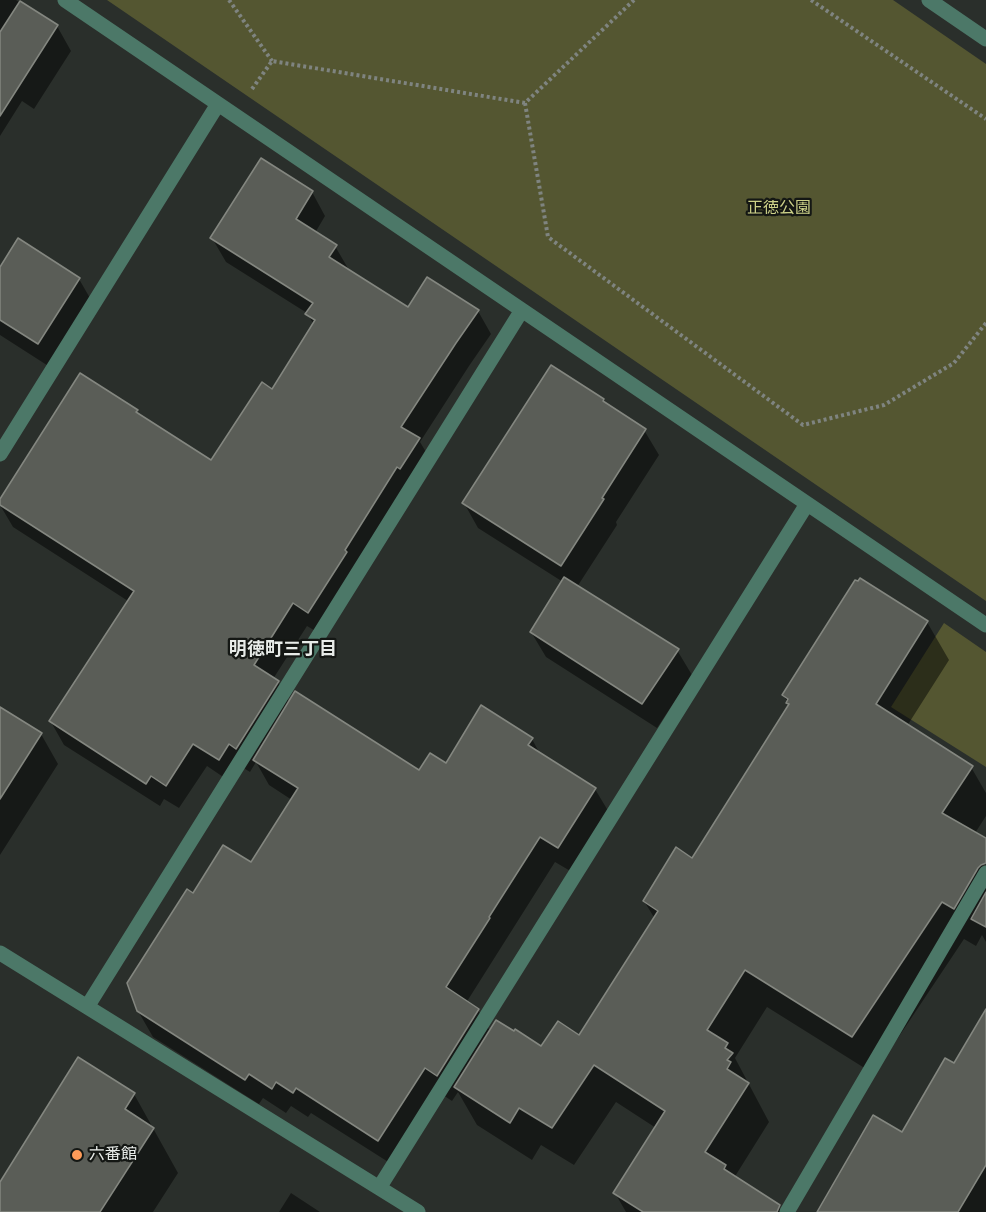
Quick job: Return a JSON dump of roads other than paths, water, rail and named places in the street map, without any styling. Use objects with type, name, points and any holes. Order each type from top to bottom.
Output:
[{"type":"street","points":[[65,0],[986,626]]},
{"type":"street","points":[[929,0],[986,39]]},
{"type":"street","points":[[0,454],[218,104]]},
{"type":"street","points":[[87,1007],[522,310]]},
{"type":"street","points":[[379,1188],[807,504]]},
{"type":"street","points":[[787,1212],[986,873]]},
{"type":"street","points":[[0,953],[418,1212]]},
{"type":"place","name":"六番館","points":[[77,1155]]},
{"type":"district","name":"明徳町三丁目","points":[[283,651]]},
{"type":"park label","name":"正徳公園","points":[[779,209]]}]
